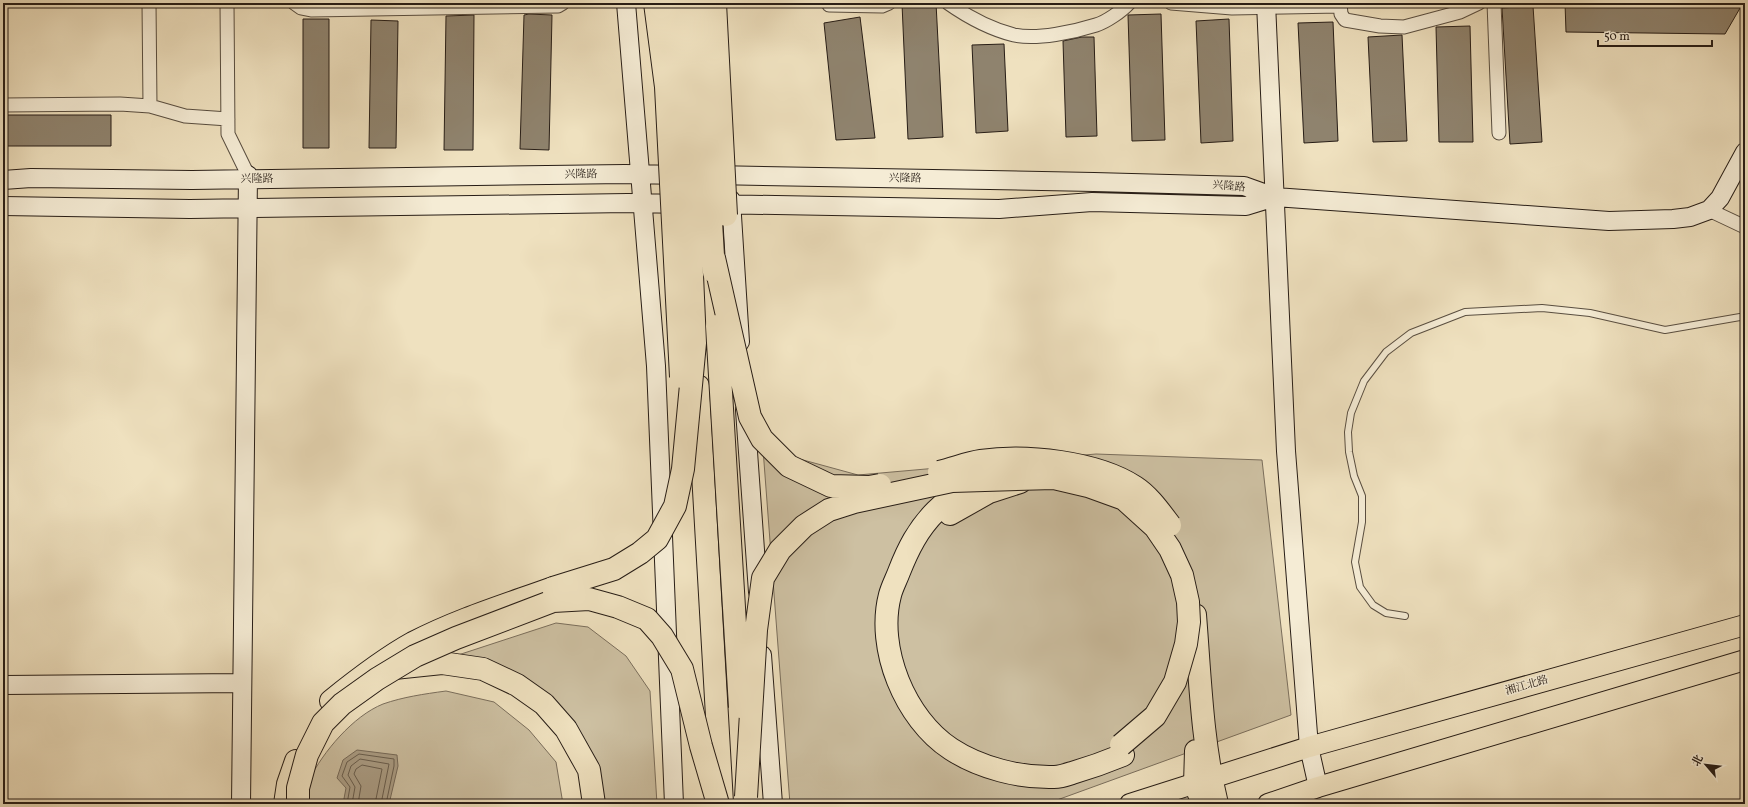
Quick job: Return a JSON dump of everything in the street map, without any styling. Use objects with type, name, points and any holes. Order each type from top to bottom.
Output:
[{"type":"highway","points":[[655,3],[666,87],[682,397],[686,442]]},
{"type":"highway","points":[[662,3],[695,115]]},
{"type":"highway","points":[[676,3],[695,115],[714,258],[746,800]]},
{"type":"highway","points":[[698,3],[695,115],[695,343],[722,804]]},
{"type":"highway","points":[[695,115],[706,3]]},
{"type":"highway","points":[[715,3],[733,348]]},
{"type":"highway","points":[[714,258],[733,348],[750,417],[762,439],[789,466],[831,486],[869,487],[937,473],[981,461],[1019,459],[1084,466],[1110,474],[1136,487],[1157,508],[1177,533],[1196,571],[1200,604],[1198,637],[1193,666],[1184,691],[1170,714],[1152,733],[1123,755],[1090,768],[1056,778],[1010,773],[978,763],[950,749],[926,726],[910,703],[897,680],[887,640],[890,596],[908,549],[925,522],[947,499],[982,477],[1010,472],[1064,470],[1092,476],[1129,492],[1144,505],[1170,536],[1182,558],[1188,599],[1203,782],[1203,804]]},
{"type":"highway","points":[[285,804],[288,784],[308,728],[330,701],[365,673],[414,643],[452,626],[546,591],[614,569],[640,553],[657,539],[675,506],[683,469],[695,343]]},
{"type":"highway","points":[[746,800],[756,630],[763,578],[780,550],[804,526],[829,510],[854,502],[952,480],[1054,478],[1088,486],[1124,499],[1155,527],[1170,548],[1182,575],[1188,602],[1188,622],[1186,644],[1175,682],[1155,716],[1121,745],[1070,765],[1042,768],[996,761],[979,755],[947,735],[925,714],[909,686],[900,656],[897,620],[900,590],[915,554],[934,528],[949,514],[989,492],[1017,482],[1049,480],[1079,489],[1120,506],[1144,525],[1163,551],[1177,578],[1188,599]]},
{"type":"highway","points":[[298,804],[298,788],[307,755],[323,723],[342,704],[376,679],[415,656],[456,638],[553,601],[590,599],[618,607],[647,619],[662,636],[682,669],[701,746],[718,804]]},
{"type":"highway","points":[[290,804],[291,792],[298,764],[305,746],[316,726],[350,693],[389,669],[410,665],[442,663],[482,673],[517,685],[544,704],[566,729],[589,770],[594,804]]},
{"type":"highway","points":[[298,804],[309,765],[328,732],[346,714],[379,689],[415,674],[482,673],[532,706],[563,740],[577,769],[581,804]]},
{"type":"highway","points":[[1203,782],[1217,804]]},
{"type":"main road","points":[[626,3],[656,366],[674,804]]},
{"type":"main road","points":[[723,3],[729,175],[773,804]]},
{"type":"main road","points":[[1266,6],[1286,451],[1309,747],[1318,787]]},
{"type":"main road","points":[[1275,197],[1609,221],[1672,219],[1690,216],[1709,210],[1720,198],[1745,152]]},
{"type":"main road","name":"兴隆路","points":[[3,180],[32,178],[640,174],[729,175],[1244,186],[1275,197]]},
{"type":"main road","points":[[240,804],[248,177]]},
{"type":"main road","name":"兴隆路","points":[[3,206],[248,208],[643,203],[999,208],[1092,202],[1246,206],[1275,197]]},
{"type":"main road","name":"湘江北路","points":[[1130,804],[1309,747],[1745,625]]},
{"type":"main road","points":[[1268,804],[1318,787],[1745,660]]},
{"type":"main road","points":[[3,685],[242,683]]},
{"type":"street","points":[[149,3],[150,106]]},
{"type":"street","points":[[227,3],[228,134],[248,177]]},
{"type":"street","points":[[294,3],[301,8],[311,10],[558,6],[562,3]]},
{"type":"street","points":[[829,5],[882,6],[890,3]]},
{"type":"street","points":[[948,3],[969,17],[988,26],[1014,35],[1035,36],[1068,32],[1098,25],[1129,3]]},
{"type":"street","points":[[1171,3],[1232,8],[1340,4],[1341,14],[1345,20],[1380,26],[1404,27],[1460,12],[1479,3]]},
{"type":"street","points":[[1494,3],[1500,133]]},
{"type":"street","points":[[3,105],[120,104],[150,106],[186,116],[228,119]]},
{"type":"street","points":[[1709,210],[1745,227]]},
{"type":"lane","points":[[1405,616],[1386,612],[1372,605],[1360,587],[1355,562],[1362,522],[1362,496],[1354,476],[1349,452],[1348,432],[1351,412],[1364,381],[1386,352],[1411,333],[1465,312],[1542,308],[1590,313],[1665,330],[1740,317],[1745,318]]},
{"type":"shaded area","points":[[763,449],[858,475],[1096,454],[1262,460],[1291,715],[1046,804],[790,804]]},
{"type":"shaded area","points":[[556,623],[588,627],[626,656],[650,691],[657,804],[602,804],[583,742],[455,656]]},
{"type":"shaded area","points":[[446,691],[494,702],[529,730],[556,762],[563,804],[303,804],[308,783],[322,758],[340,736],[361,717],[383,704],[414,696]]},
{"type":"water","points":[[357,750],[397,755],[398,766],[389,804],[343,804],[346,788],[337,778],[343,760]]},
{"type":"building","points":[[936,3],[943,137],[908,139],[902,4]]},
{"type":"building","points":[[1565,3],[1743,3],[1725,34],[1566,32]]},
{"type":"building","points":[[1533,6],[1542,142],[1510,144],[1502,8]]},
{"type":"building","points":[[1161,14],[1165,140],[1132,141],[1128,15]]},
{"type":"building","points":[[474,15],[473,150],[444,150],[446,16]]},
{"type":"building","points":[[524,15],[552,15],[549,150],[520,149]]},
{"type":"building","points":[[860,17],[875,138],[836,140],[824,23]]},
{"type":"building","points":[[303,19],[329,19],[329,148],[303,148]]},
{"type":"building","points":[[1229,19],[1233,141],[1201,143],[1196,21]]},
{"type":"building","points":[[371,20],[398,21],[396,148],[369,148]]},
{"type":"building","points":[[1333,22],[1338,141],[1304,143],[1298,23]]},
{"type":"building","points":[[1470,26],[1473,142],[1439,142],[1436,27]]},
{"type":"building","points":[[1402,35],[1407,141],[1373,142],[1368,37]]},
{"type":"building","points":[[1082,37],[1094,37],[1097,136],[1066,137],[1063,41]]},
{"type":"building","points":[[1004,44],[1008,131],[976,133],[972,45]]},
{"type":"building","points":[[3,115],[111,115],[111,146],[3,146]]}]
